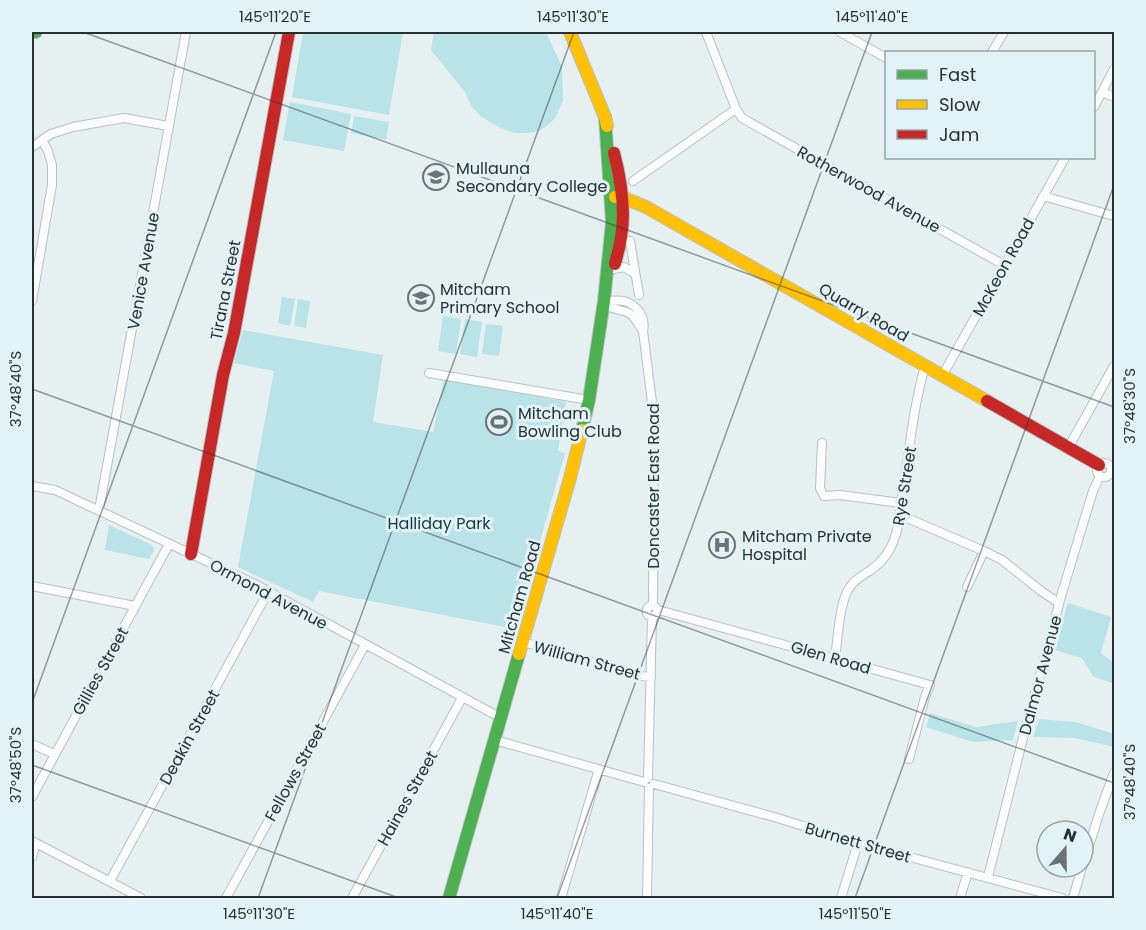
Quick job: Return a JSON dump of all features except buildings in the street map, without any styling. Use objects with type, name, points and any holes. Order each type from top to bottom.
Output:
[{"type":"street","name":"Venice Avenue","points":[[99,510],[186,32]]},
{"type":"street","name":"Tirana Street","points":[[190,554],[223,375],[236,323],[289,32]]},
{"type":"street","name":"Mitcham Road","points":[[570,32],[605,117],[622,232],[604,301]]},
{"type":"street","points":[[633,181],[736,109],[706,32]]},
{"type":"street","points":[[840,32],[885,57]]},
{"type":"street","points":[[993,51],[1004,32]]},
{"type":"street","points":[[1095,105],[1114,69]]},
{"type":"street","points":[[1102,92],[1114,97]]},
{"type":"street","name":"Rotherwood Avenue","points":[[736,109],[742,118],[1005,265]]},
{"type":"street","points":[[32,147],[51,134],[73,127],[124,118],[168,126]]},
{"type":"street","points":[[32,301],[52,185],[52,165],[42,140]]},
{"type":"street","name":"McKeon Road","points":[[942,376],[1063,159]]},
{"type":"street","points":[[1043,196],[1114,216]]},
{"type":"street","name":"Mitcham Road","points":[[449,898],[570,478],[589,400],[604,301],[616,197]]},
{"type":"street","name":"Quarry Road","points":[[616,197],[655,212],[1068,448],[1099,470],[1103,463],[1108,464],[1113,473]]},
{"type":"street","points":[[630,241],[639,295]]},
{"type":"street","points":[[614,269],[624,267],[634,273]]},
{"type":"street","name":"Doncaster East Road","points":[[604,301],[622,301],[642,313],[654,418],[654,611],[647,898]]},
{"type":"street","name":"Rye Street","points":[[835,658],[845,595],[858,578],[873,569],[886,556],[894,541],[919,388],[925,366]]},
{"type":"street","points":[[1068,448],[1114,366]]},
{"type":"street","points":[[429,373],[589,400]]},
{"type":"street","points":[[822,443],[820,488],[824,496],[840,495],[901,503]]},
{"type":"street","name":"Dalmor Avenue","points":[[988,877],[1059,603],[1099,470]]},
{"type":"street","name":"Ormond Avenue","points":[[32,486],[55,490],[268,592],[501,718]]},
{"type":"street","points":[[900,515],[1002,560],[1059,603]]},
{"type":"street","name":"Gillies Street","points":[[32,797],[169,544]]},
{"type":"street","points":[[967,587],[984,551]]},
{"type":"street","points":[[32,586],[135,606]]},
{"type":"street","name":"Deakin Street","points":[[110,881],[268,592]]},
{"type":"street","name":"Glen Road","points":[[654,611],[662,611],[930,685],[909,759]]},
{"type":"street","name":"William Street","points":[[523,642],[651,677]]},
{"type":"street","name":"Fellows Street","points":[[226,898],[364,645]]},
{"type":"street","name":"Haines Street","points":[[352,898],[462,698]]},
{"type":"street","name":"Burnett Street","points":[[495,740],[1062,898]]},
{"type":"street","points":[[32,744],[54,754]]},
{"type":"street","points":[[561,898],[599,769]]},
{"type":"street","points":[[1095,827],[1114,773]]},
{"type":"street","points":[[32,857],[34,842],[110,881],[126,895],[141,898]]},
{"type":"street","points":[[841,898],[858,843]]},
{"type":"street","points":[[960,898],[968,872]]},
{"type":"street","points":[[1073,898],[1079,879]]},
{"type":"green space","points":[[303,32],[403,32],[389,115],[292,97]]},
{"type":"green space","points":[[434,32],[546,32],[562,67],[563,100],[556,117],[539,131],[514,133],[482,117],[471,106],[465,92],[431,50]]},
{"type":"green space","points":[[290,102],[351,114],[344,151],[283,140]]},
{"type":"green space","points":[[354,116],[389,122],[386,140],[351,133]]},
{"type":"green space","points":[[282,297],[295,299],[290,326],[278,323]]},
{"type":"green space","points":[[298,299],[310,301],[306,328],[294,326]]},
{"type":"green space","points":[[443,316],[461,319],[456,354],[438,351]]},
{"type":"green space","points":[[465,319],[482,322],[477,357],[460,354]]},
{"type":"green space","points":[[486,324],[503,326],[499,356],[482,354]]},
{"type":"green space","name":"Halliday Park","points":[[243,330],[383,355],[373,422],[433,432],[444,379],[566,402],[558,451],[565,453],[515,629],[319,591],[313,602],[238,567],[274,371],[234,363]]},
{"type":"green space","points":[[109,525],[152,545],[154,550],[149,559],[105,550]]},
{"type":"green space","points":[[1068,603],[1111,617],[1101,653],[1114,663],[1114,684],[1093,676],[1082,658],[1055,650]]},
{"type":"green space","points":[[930,713],[976,727],[1018,721],[1013,740],[973,742],[926,727]]},
{"type":"green space","points":[[1039,719],[1075,722],[1114,734],[1114,747],[1075,738],[1033,737]]},
{"type":"traffic: fast","points":[[582,430],[589,400],[604,301],[612,222],[605,117]]},
{"type":"traffic: fast","points":[[449,898],[519,654]]},
{"type":"traffic: slow","points":[[570,32],[607,126]]},
{"type":"traffic: slow","points":[[615,197],[622,197],[646,207],[987,401]]},
{"type":"traffic: slow","points":[[519,654],[582,430]]},
{"type":"traffic: jam","points":[[191,554],[289,32]]},
{"type":"traffic: jam","points":[[614,153],[623,205],[621,240],[615,264]]},
{"type":"traffic: jam","points":[[987,401],[1099,465]]},
{"type":"place","name":"Mullauna Secondary College","points":[[436,177]]},
{"type":"place","name":"Mitcham Primary School","points":[[421,298]]},
{"type":"place","name":"Mitcham Bowling Club","points":[[499,422]]},
{"type":"place","name":"Mitcham Private Hospital","points":[[722,545]]}]
